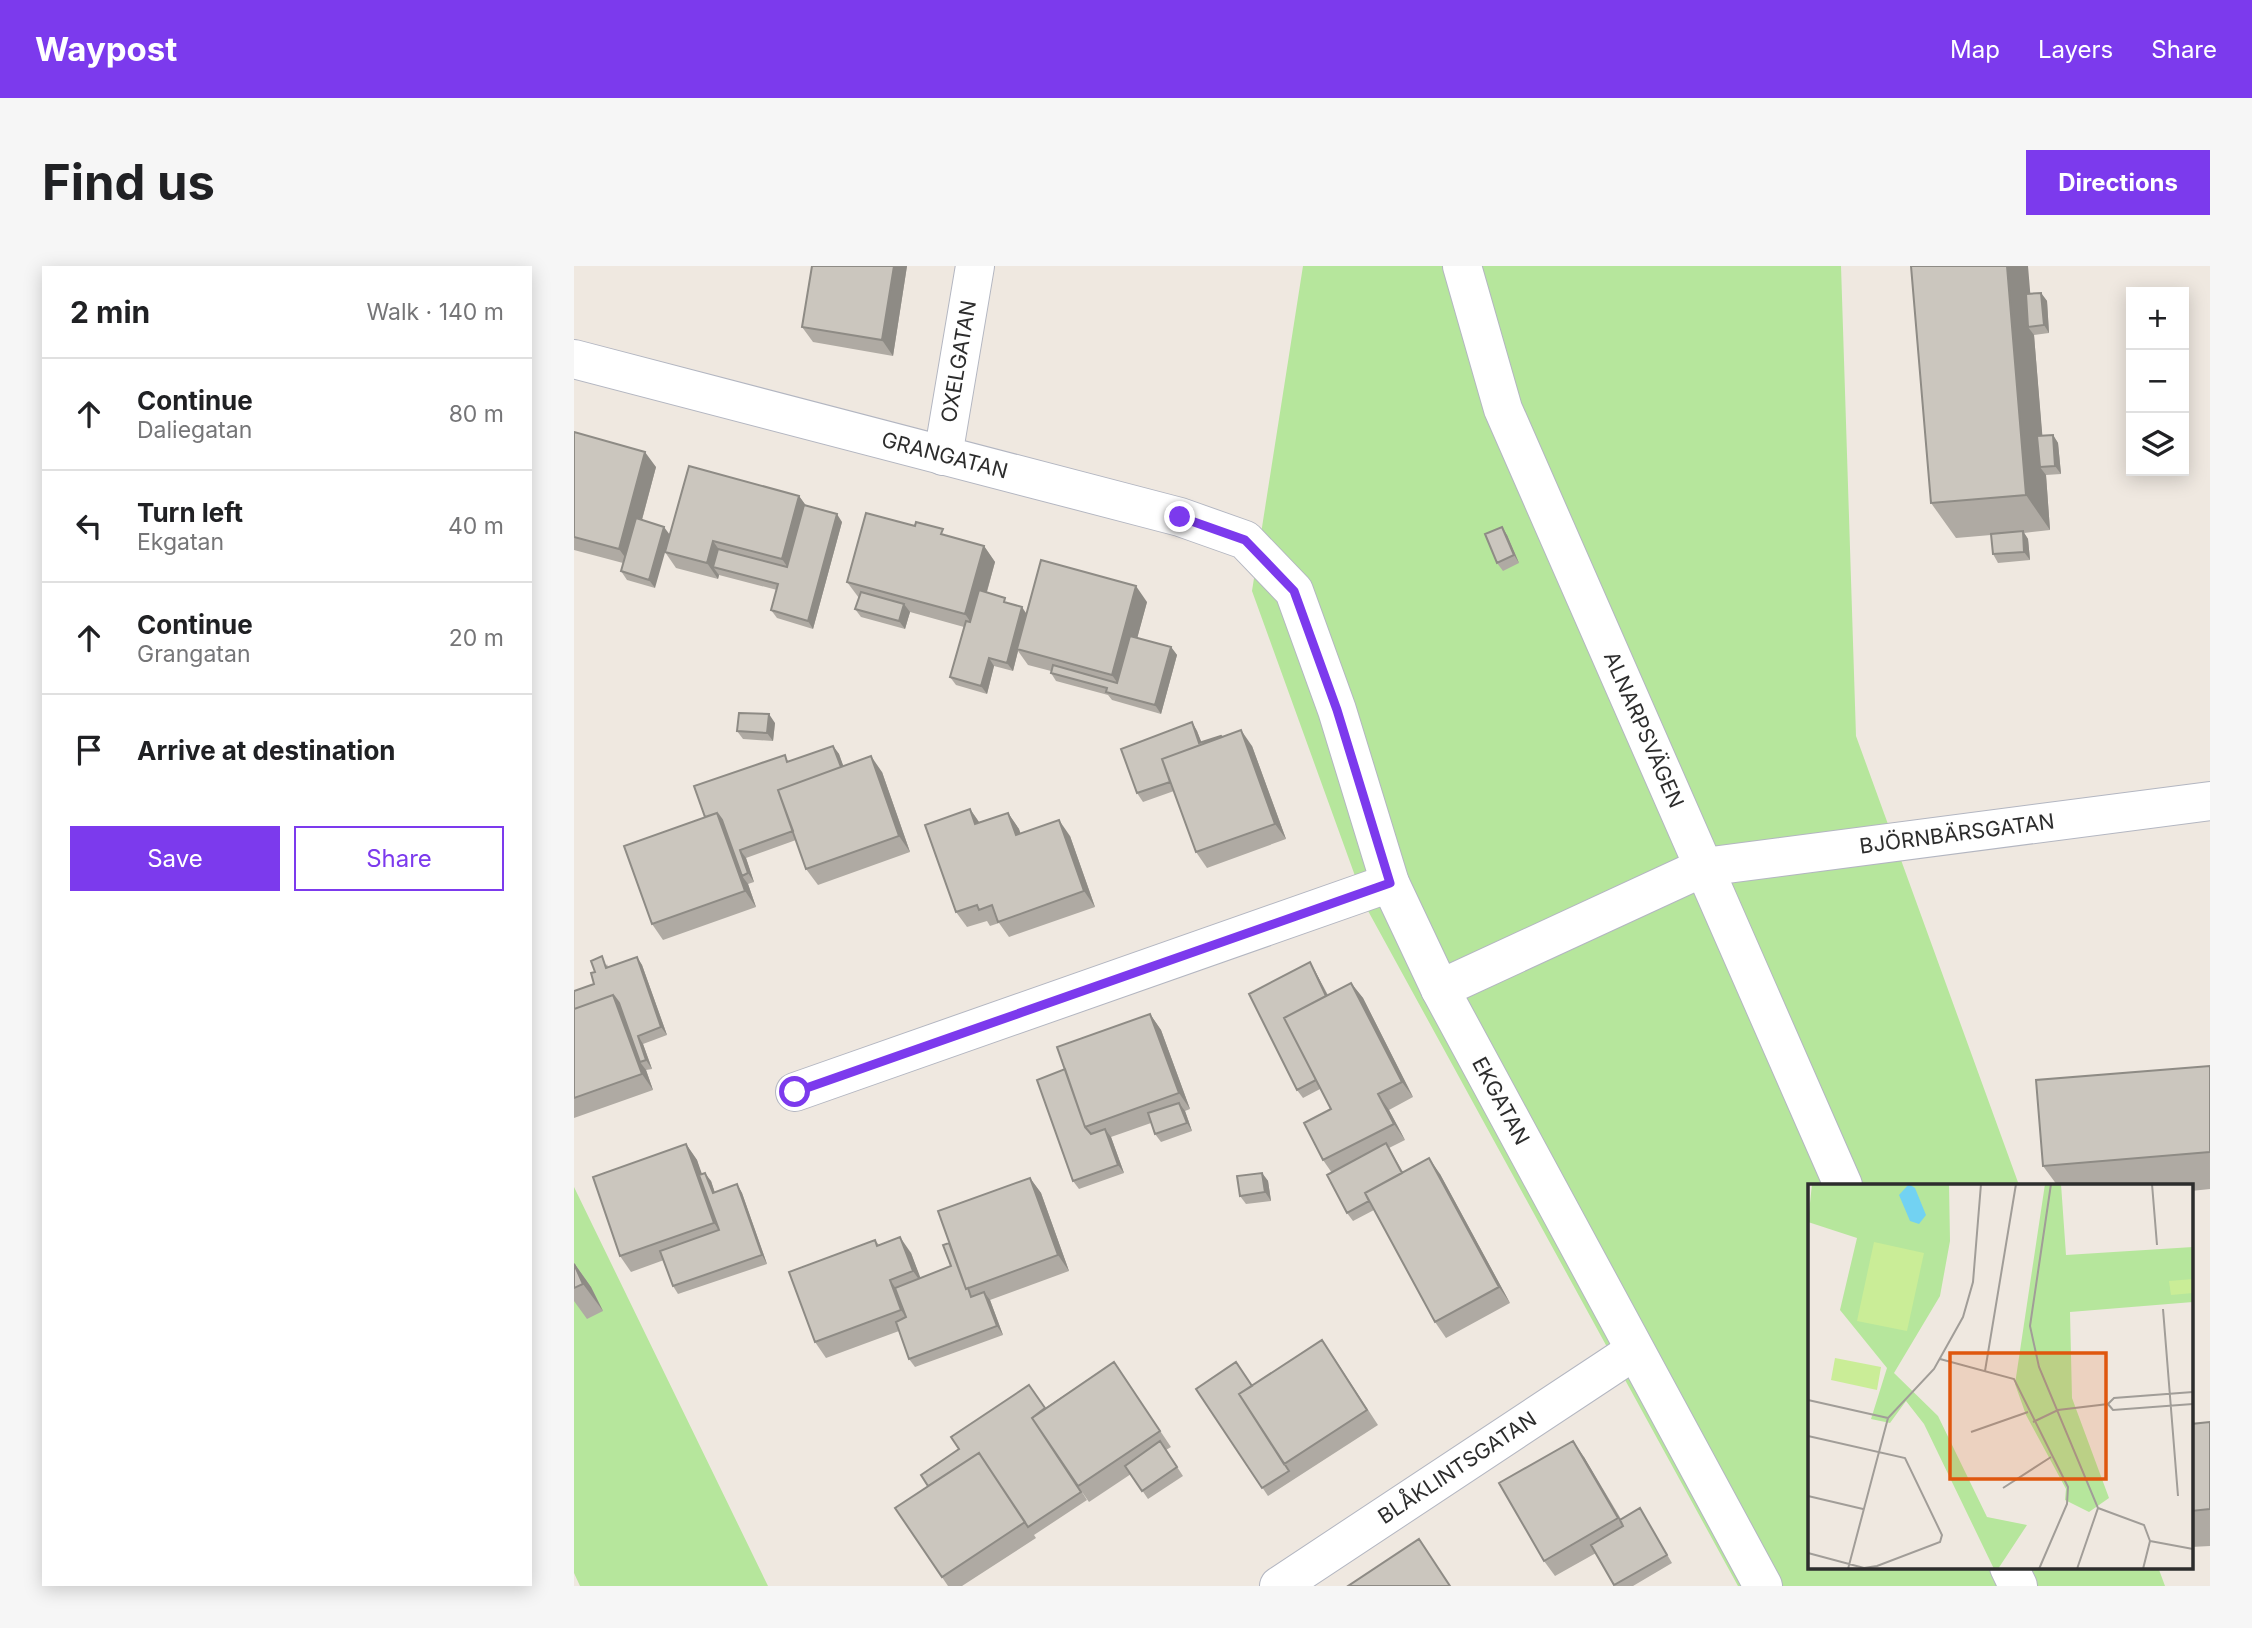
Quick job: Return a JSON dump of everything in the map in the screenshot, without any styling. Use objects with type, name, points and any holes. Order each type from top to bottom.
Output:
[{"type":"street","name":"OXELGATAN","points":[[943,456],[975,266]]},
{"type":"street","name":"ALNARPSVÄGEN","points":[[1462,266],[1503,409],[1843,1184]]},
{"type":"street","name":"GRANGATAN","points":[[574,359],[1180,517],[1245,540],[1294,591]]},
{"type":"street","name":"EKGATAN","points":[[1294,591],[1337,710],[1390,883],[1440,989],[1763,1586]]},
{"type":"street","name":"BJÖRNBÄRSGATAN","points":[[1440,989],[1704,867],[2210,801]]},
{"type":"street","points":[[795,1092],[1390,883]]},
{"type":"street","name":"BLÅKLINTSGATAN","points":[[1279,1586],[1634,1351]]},
{"type":"street","points":[[2009,1568],[2018,1586]]},
{"type":"green space","points":[[1303,266],[1841,266],[1856,736],[2019,1184],[1808,1184],[1808,1568],[2158,1568],[2165,1586],[1738,1586],[1367,909],[1252,591]]},
{"type":"green space","points":[[574,1187],[768,1586],[580,1586],[574,1573]]},
{"type":"building","points":[[812,266],[894,266],[882,340],[802,327]]},
{"type":"building","points":[[1911,266],[2007,266],[2026,495],[1931,503]]},
{"type":"building","points":[[2041,293],[2044,325],[2028,327],[2026,294]]},
{"type":"building","points":[[574,432],[645,452],[619,549],[574,537]]},
{"type":"building","points":[[2053,435],[2055,466],[2040,467],[2037,436]]},
{"type":"building","points":[[689,466],[799,496],[782,559],[713,541],[707,563],[665,552]]},
{"type":"building","points":[[804,505],[837,514],[808,621],[771,610],[778,584],[713,567],[718,549],[787,567]]},
{"type":"building","points":[[866,513],[915,526],[916,522],[943,529],[941,534],[984,546],[965,614],[847,582]]},
{"type":"building","points":[[636,518],[664,527],[649,580],[621,571]]},
{"type":"building","points":[[1502,527],[1514,555],[1497,563],[1485,534]]},
{"type":"building","points":[[2023,531],[2024,552],[1993,554],[1991,534]]},
{"type":"building","points":[[1041,560],[1136,586],[1112,675],[1017,649]]},
{"type":"building","points":[[979,590],[1005,598],[1004,602],[1022,607],[1007,663],[989,658],[981,686],[950,677],[966,621],[970,622]]},
{"type":"building","points":[[861,592],[904,604],[899,621],[855,609]]},
{"type":"building","points":[[1130,636],[1171,647],[1155,705],[1106,692],[1107,688],[1051,673],[1053,665],[1117,683]]},
{"type":"building","points":[[739,713],[769,714],[767,733],[737,731]]},
{"type":"building","points":[[1192,722],[1199,743],[1222,737],[1162,759],[1170,782],[1137,793],[1121,749]]},
{"type":"building","points":[[1241,730],[1275,824],[1196,852],[1162,759]]},
{"type":"building","points":[[833,746],[841,767],[778,790],[793,831],[740,850],[748,873],[742,876],[722,820],[717,813],[705,817],[694,786],[785,755],[787,762]]},
{"type":"building","points":[[871,756],[899,836],[806,869],[778,790]]},
{"type":"building","points":[[970,809],[975,824],[1008,813],[1016,835],[1059,820],[1084,891],[998,922],[992,905],[979,910],[977,905],[956,912],[925,825]]},
{"type":"building","points":[[717,813],[745,891],[652,924],[624,846]]},
{"type":"building","points":[[602,956],[606,968],[637,957],[661,1027],[638,1036],[646,1060],[640,1062],[619,1003],[613,995],[574,1009],[574,991],[594,984],[591,973],[595,972],[591,961]]},
{"type":"building","points":[[1310,962],[1326,996],[1284,1018],[1316,1080],[1297,1090],[1249,994]]},
{"type":"building","points":[[1351,983],[1402,1082],[1378,1094],[1394,1124],[1323,1160],[1304,1123],[1331,1109],[1284,1018]]},
{"type":"building","points":[[613,995],[642,1074],[574,1098],[574,1009]]},
{"type":"building","points":[[1150,1014],[1179,1093],[1085,1127],[1057,1047]]},
{"type":"building","points":[[2210,1066],[2210,1152],[2043,1166],[2036,1080]]},
{"type":"building","points":[[1065,1069],[1085,1127],[1091,1134],[1105,1129],[1118,1165],[1073,1181],[1037,1080]]},
{"type":"building","points":[[1179,1103],[1187,1123],[1155,1134],[1148,1113]]},
{"type":"building","points":[[1386,1143],[1402,1173],[1365,1193],[1369,1201],[1347,1213],[1327,1175]]},
{"type":"building","points":[[686,1144],[714,1223],[620,1256],[593,1177]]},
{"type":"building","points":[[1429,1158],[1499,1287],[1435,1322],[1365,1193]]},
{"type":"building","points":[[705,1173],[713,1193],[737,1184],[762,1255],[673,1286],[660,1251],[719,1230],[699,1175]]},
{"type":"building","points":[[1262,1173],[1265,1192],[1240,1196],[1237,1176]]},
{"type":"building","points":[[1030,1178],[1058,1255],[966,1289],[938,1211]]},
{"type":"building","points":[[900,1237],[913,1271],[890,1280],[901,1310],[815,1342],[789,1272],[875,1240],[877,1246]]},
{"type":"building","points":[[949,1243],[966,1289],[968,1288],[971,1297],[984,1292],[997,1326],[909,1359],[896,1322],[906,1317],[895,1288],[951,1266],[943,1245]]},
{"type":"building","points":[[574,1264],[583,1284],[574,1288]]},
{"type":"building","points":[[1322,1340],[1367,1410],[1284,1464],[1239,1394]]},
{"type":"building","points":[[1114,1362],[1160,1431],[1078,1486],[1032,1418]]},
{"type":"building","points":[[1236,1362],[1252,1386],[1239,1394],[1289,1471],[1262,1488],[1196,1389]]},
{"type":"building","points":[[1029,1385],[1045,1408],[1032,1418],[1081,1492],[1028,1527],[979,1453],[928,1486],[921,1475],[959,1449],[951,1437]]},
{"type":"building","points":[[2210,1422],[2210,1509],[2192,1511],[2192,1424]]},
{"type":"building","points":[[1160,1441],[1177,1467],[1142,1491],[1125,1466]]},
{"type":"building","points":[[1573,1441],[1618,1518],[1544,1561],[1499,1483]]},
{"type":"building","points":[[979,1453],[1025,1522],[942,1577],[895,1508]]},
{"type":"building","points":[[1640,1508],[1667,1555],[1614,1585],[1591,1545],[1623,1526],[1620,1520]]},
{"type":"building","points":[[1419,1539],[1450,1586],[1348,1586]]},
{"type":"route","points":[[795,1092],[1390,883],[1337,710],[1294,591],[1245,540],[1180,517]]}]
